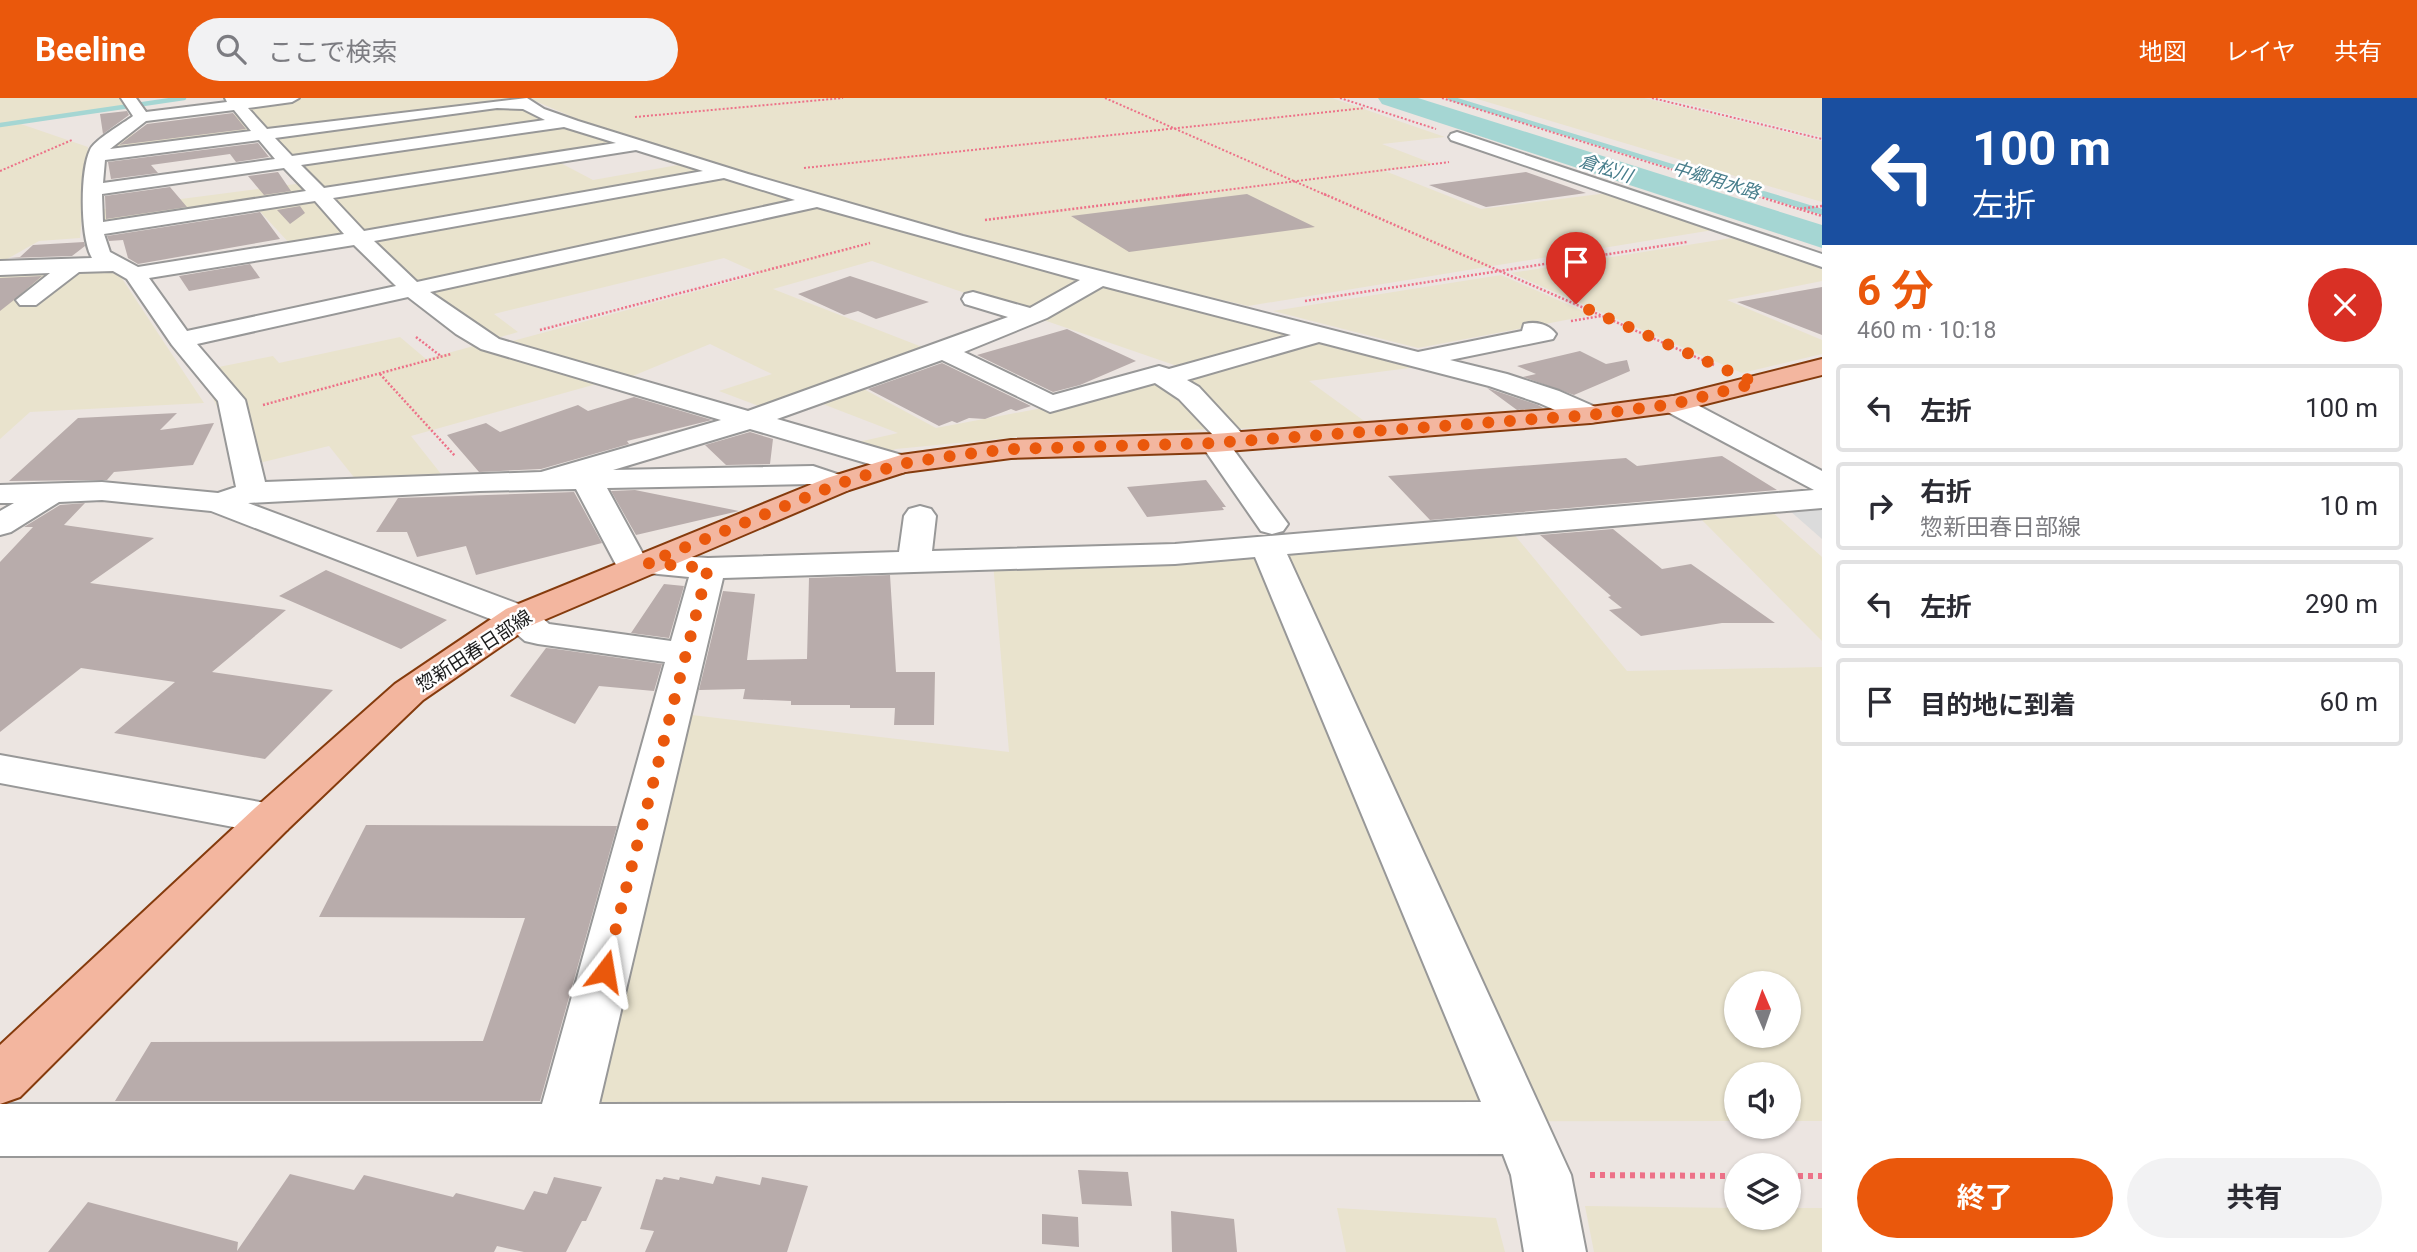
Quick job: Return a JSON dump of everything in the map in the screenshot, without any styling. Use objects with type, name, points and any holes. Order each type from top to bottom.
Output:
[{"type":"main road","name":"惣新田春日部線","points":[[0,1080],[271,818],[409,692],[519,617],[838,484],[901,464],[1011,449],[1224,442],[1590,415],[1674,404],[1822,367]]},
{"type":"street","points":[[252,492],[231,400],[113,253],[93,190],[98,150],[135,108],[188,112],[235,102],[292,98]]},
{"type":"street","points":[[445,98],[521,102],[569,122],[721,174],[1100,278],[1498,380],[1549,397],[1590,415]]},
{"type":"street","points":[[235,102],[358,238],[412,290],[490,344],[901,464]]},
{"type":"street","points":[[97,156],[521,102]]},
{"type":"street","points":[[188,112],[218,141]]},
{"type":"street","points":[[93,190],[569,122]]},
{"type":"street","points":[[1457,137],[1822,261]]},
{"type":"street","points":[[0,268],[74,265],[320,196],[637,145]]},
{"type":"street","points":[[113,253],[358,238],[721,174]]},
{"type":"street","points":[[181,340],[818,201]]},
{"type":"street","points":[[28,300],[74,265]]},
{"type":"street","points":[[541,481],[689,439],[943,351],[1030,316],[1100,278]]},
{"type":"street","points":[[973,299],[1030,316]]},
{"type":"street","points":[[240,303],[253,324]]},
{"type":"street","points":[[1418,359],[1544,334],[1533,329]]},
{"type":"street","points":[[1165,378],[1321,334]]},
{"type":"street","points":[[943,351],[1050,404],[1159,374],[1189,393],[1224,442],[1270,536],[1530,1151],[1555,1252]]},
{"type":"street","points":[[1674,404],[1822,483]]},
{"type":"street","points":[[689,439],[720,477]]},
{"type":"street","points":[[216,502],[252,492],[479,482],[813,475],[838,484]]},
{"type":"street","points":[[587,480],[641,566],[708,568],[1175,554],[1270,536],[1822,499]]},
{"type":"street","points":[[0,495],[102,491],[216,502],[519,617],[538,633],[687,654]]},
{"type":"street","points":[[0,525],[51,493]]},
{"type":"street","points":[[914,562],[920,516]]},
{"type":"street","points":[[564,1129],[708,568]]},
{"type":"street","points":[[0,769],[271,818]]},
{"type":"street","points":[[0,1130],[564,1129],[1530,1151]]},
{"type":"path","points":[[569,122],[843,98]]},
{"type":"path","points":[[1105,98],[1756,383]]},
{"type":"path","points":[[1340,98],[1457,137]]},
{"type":"path","points":[[1443,98],[1822,216]]},
{"type":"path","points":[[1652,98],[1822,139]]},
{"type":"path","points":[[801,169],[1365,108]]},
{"type":"path","points":[[0,172],[72,140]]},
{"type":"path","points":[[236,413],[922,229],[1507,154]]},
{"type":"path","points":[[1799,209],[1822,206]]},
{"type":"path","points":[[1246,314],[1264,308],[1740,234]]},
{"type":"path","points":[[416,337],[442,357]]},
{"type":"path","points":[[380,373],[479,482]]},
{"type":"path","points":[[1530,1151],[1724,1174]]},
{"type":"path","points":[[1801,1176],[1822,1176]]},
{"type":"shaded area","points":[[0,98],[123,98],[128,106],[15,122],[88,147],[80,238],[39,241],[0,263]]},
{"type":"shaded area","points":[[236,98],[508,98],[515,106],[626,146],[553,159],[593,180],[678,165],[943,242],[1417,367],[1309,381],[1367,423],[1232,429],[1180,367],[872,261],[773,289],[935,352],[767,409],[719,391],[772,374],[710,344],[628,378],[502,344],[760,274],[724,258],[494,314],[518,332],[487,341],[456,322],[366,234],[292,246],[253,204],[103,228],[104,209],[311,182],[264,134],[103,155],[107,148],[130,134],[195,128],[192,119],[248,113]]},
{"type":"shaded area","points":[[528,98],[1332,98],[1445,137],[1382,144],[1434,164],[1385,171],[1481,209],[1608,193],[1713,230],[1248,306],[1079,266],[743,173],[582,121]]},
{"type":"shaded area","points":[[1474,98],[1644,98],[1822,141],[1822,202]]},
{"type":"shaded area","points":[[1662,98],[1822,98],[1822,137]]},
{"type":"shaded area","points":[[1738,237],[1822,265],[1822,281],[1727,300],[1822,340],[1822,354],[1742,373],[1511,273]]},
{"type":"shaded area","points":[[100,267],[121,277],[204,403],[30,412],[0,439],[0,270]]},
{"type":"shaded area","points":[[1501,275],[1592,315],[1418,348],[1273,311]]},
{"type":"shaded area","points":[[400,337],[426,359],[481,344],[607,381],[411,436],[445,479],[357,481],[329,446],[247,466],[199,371],[273,356],[279,363]]},
{"type":"shaded area","points":[[1156,379],[1181,392],[1211,429],[1019,437],[896,449],[883,453],[854,443],[898,433],[815,401],[858,386],[936,428],[1053,406]]},
{"type":"shaded area","points":[[1822,508],[1822,539],[1789,510]]},
{"type":"shaded area","points":[[1771,511],[1822,557],[1822,641],[1695,513]]},
{"type":"shaded area","points":[[1513,533],[1627,671],[1822,667],[1822,1121],[1801,1121],[1801,1062],[1724,1062],[1724,1121],[583,1123],[683,714],[1009,752],[993,562]]},
{"type":"shaded area","points":[[1585,1206],[1724,1208],[1724,1230],[1801,1230],[1801,1208],[1822,1208],[1822,1252],[1594,1252]]},
{"type":"shaded area","points":[[1337,1208],[1496,1218],[1505,1252],[1346,1252]]},
{"type":"building","points":[[127,111],[129,115],[103,134],[100,114]]},
{"type":"building","points":[[233,113],[246,129],[119,145],[147,124]]},
{"type":"building","points":[[258,143],[269,157],[236,162],[230,154],[151,165],[158,173],[111,179],[108,162]]},
{"type":"building","points":[[278,172],[291,191],[264,195],[248,176]]},
{"type":"building","points":[[1526,172],[1586,193],[1486,207],[1429,185]]},
{"type":"building","points":[[170,187],[187,207],[106,219],[105,196]]},
{"type":"building","points":[[1247,194],[1315,227],[1129,252],[1071,216]]},
{"type":"building","points":[[300,206],[305,213],[290,224],[277,210]]},
{"type":"building","points":[[260,212],[280,239],[138,264],[128,258],[123,240],[109,241],[107,236]]},
{"type":"building","points":[[84,242],[85,246],[72,256],[9,258],[20,257],[33,245]]},
{"type":"building","points":[[250,264],[260,278],[189,291],[179,276]]},
{"type":"building","points":[[42,276],[14,300],[0,311],[0,278]]},
{"type":"building","points":[[850,276],[929,302],[876,319],[858,311],[844,315],[798,294]]},
{"type":"building","points":[[1822,287],[1822,335],[1737,302]]},
{"type":"building","points":[[1067,329],[1136,361],[1080,385],[1053,392],[977,355]]},
{"type":"building","points":[[1580,351],[1606,364],[1627,360],[1630,371],[1574,395],[1523,377],[1536,374],[1517,366]]},
{"type":"building","points":[[942,363],[1031,406],[1016,411],[1011,409],[985,419],[969,418],[939,426],[868,389]]},
{"type":"building","points":[[1487,388],[1538,405],[1543,408],[1517,410]]},
{"type":"building","points":[[634,397],[712,420],[627,441],[629,444],[541,469],[479,472],[447,435],[486,423],[500,432],[578,405],[588,411]]},
{"type":"building","points":[[177,413],[160,430],[214,423],[193,465],[114,472],[107,480],[9,481],[78,418]]},
{"type":"building","points":[[750,432],[773,439],[770,464],[726,465],[705,445]]},
{"type":"building","points":[[1722,456],[1777,490],[1430,520],[1388,476],[1626,458],[1637,466]]},
{"type":"building","points":[[1206,480],[1226,507],[1222,507],[1224,510],[1147,517],[1127,487]]},
{"type":"building","points":[[635,490],[739,511],[636,535],[611,491]]},
{"type":"building","points":[[574,492],[602,543],[476,575],[466,546],[417,557],[407,532],[376,532],[398,498]]},
{"type":"building","points":[[85,503],[64,525],[154,538],[90,583],[286,610],[212,672],[333,690],[265,759],[114,733],[175,682],[81,668],[0,732],[0,562],[33,527],[24,527],[60,505]]},
{"type":"building","points":[[1613,529],[1662,569],[1691,564],[1775,623],[1722,623],[1641,636],[1609,610],[1622,608],[1608,597],[1611,596],[1540,535]]},
{"type":"building","points":[[326,570],[447,620],[401,649],[279,596]]},
{"type":"building","points":[[890,575],[896,672],[935,672],[934,725],[894,725],[895,708],[791,705],[791,701],[743,699],[745,689],[699,690],[723,591],[755,594],[747,660],[807,659],[809,578]]},
{"type":"building","points":[[664,584],[684,586],[669,638],[631,633]]},
{"type":"building","points":[[546,648],[662,664],[654,691],[599,686],[575,724],[510,696]]},
{"type":"building","points":[[366,825],[617,826],[540,1101],[115,1101],[151,1042],[483,1041],[525,918],[319,917]]},
{"type":"building","points":[[1078,1170],[1128,1172],[1132,1206],[1082,1204]]},
{"type":"building","points":[[290,1174],[354,1190],[364,1175],[453,1197],[456,1193],[524,1210],[534,1191],[547,1194],[554,1177],[602,1187],[586,1221],[582,1221],[566,1252],[524,1252],[497,1246],[494,1252],[48,1252],[88,1202],[238,1242],[237,1251]]},
{"type":"building","points":[[716,1176],[760,1185],[762,1177],[808,1186],[787,1252],[645,1252],[654,1231],[640,1229],[656,1179],[662,1180],[664,1177],[679,1180],[680,1177],[713,1184]]},
{"type":"building","points":[[1171,1211],[1234,1219],[1237,1252],[1172,1252]]},
{"type":"building","points":[[1042,1214],[1078,1217],[1079,1247],[1042,1244]]},
{"type":"waterway","points":[[0,125],[184,98]]},
{"type":"waterway","name":"倉松川","points":[[1391,98],[1822,237]]},
{"type":"waterway","name":"中郷用水路","points":[[1450,98],[1769,196]]},
{"type":"waterway","name":"中郷用水路","points":[[1764,194],[1822,212]]},
{"type":"route","points":[[605,971],[708,568],[647,563],[838,484],[901,464],[1011,449],[1214,443],[1590,415],[1674,404],[1756,383],[1576,304]]}]
